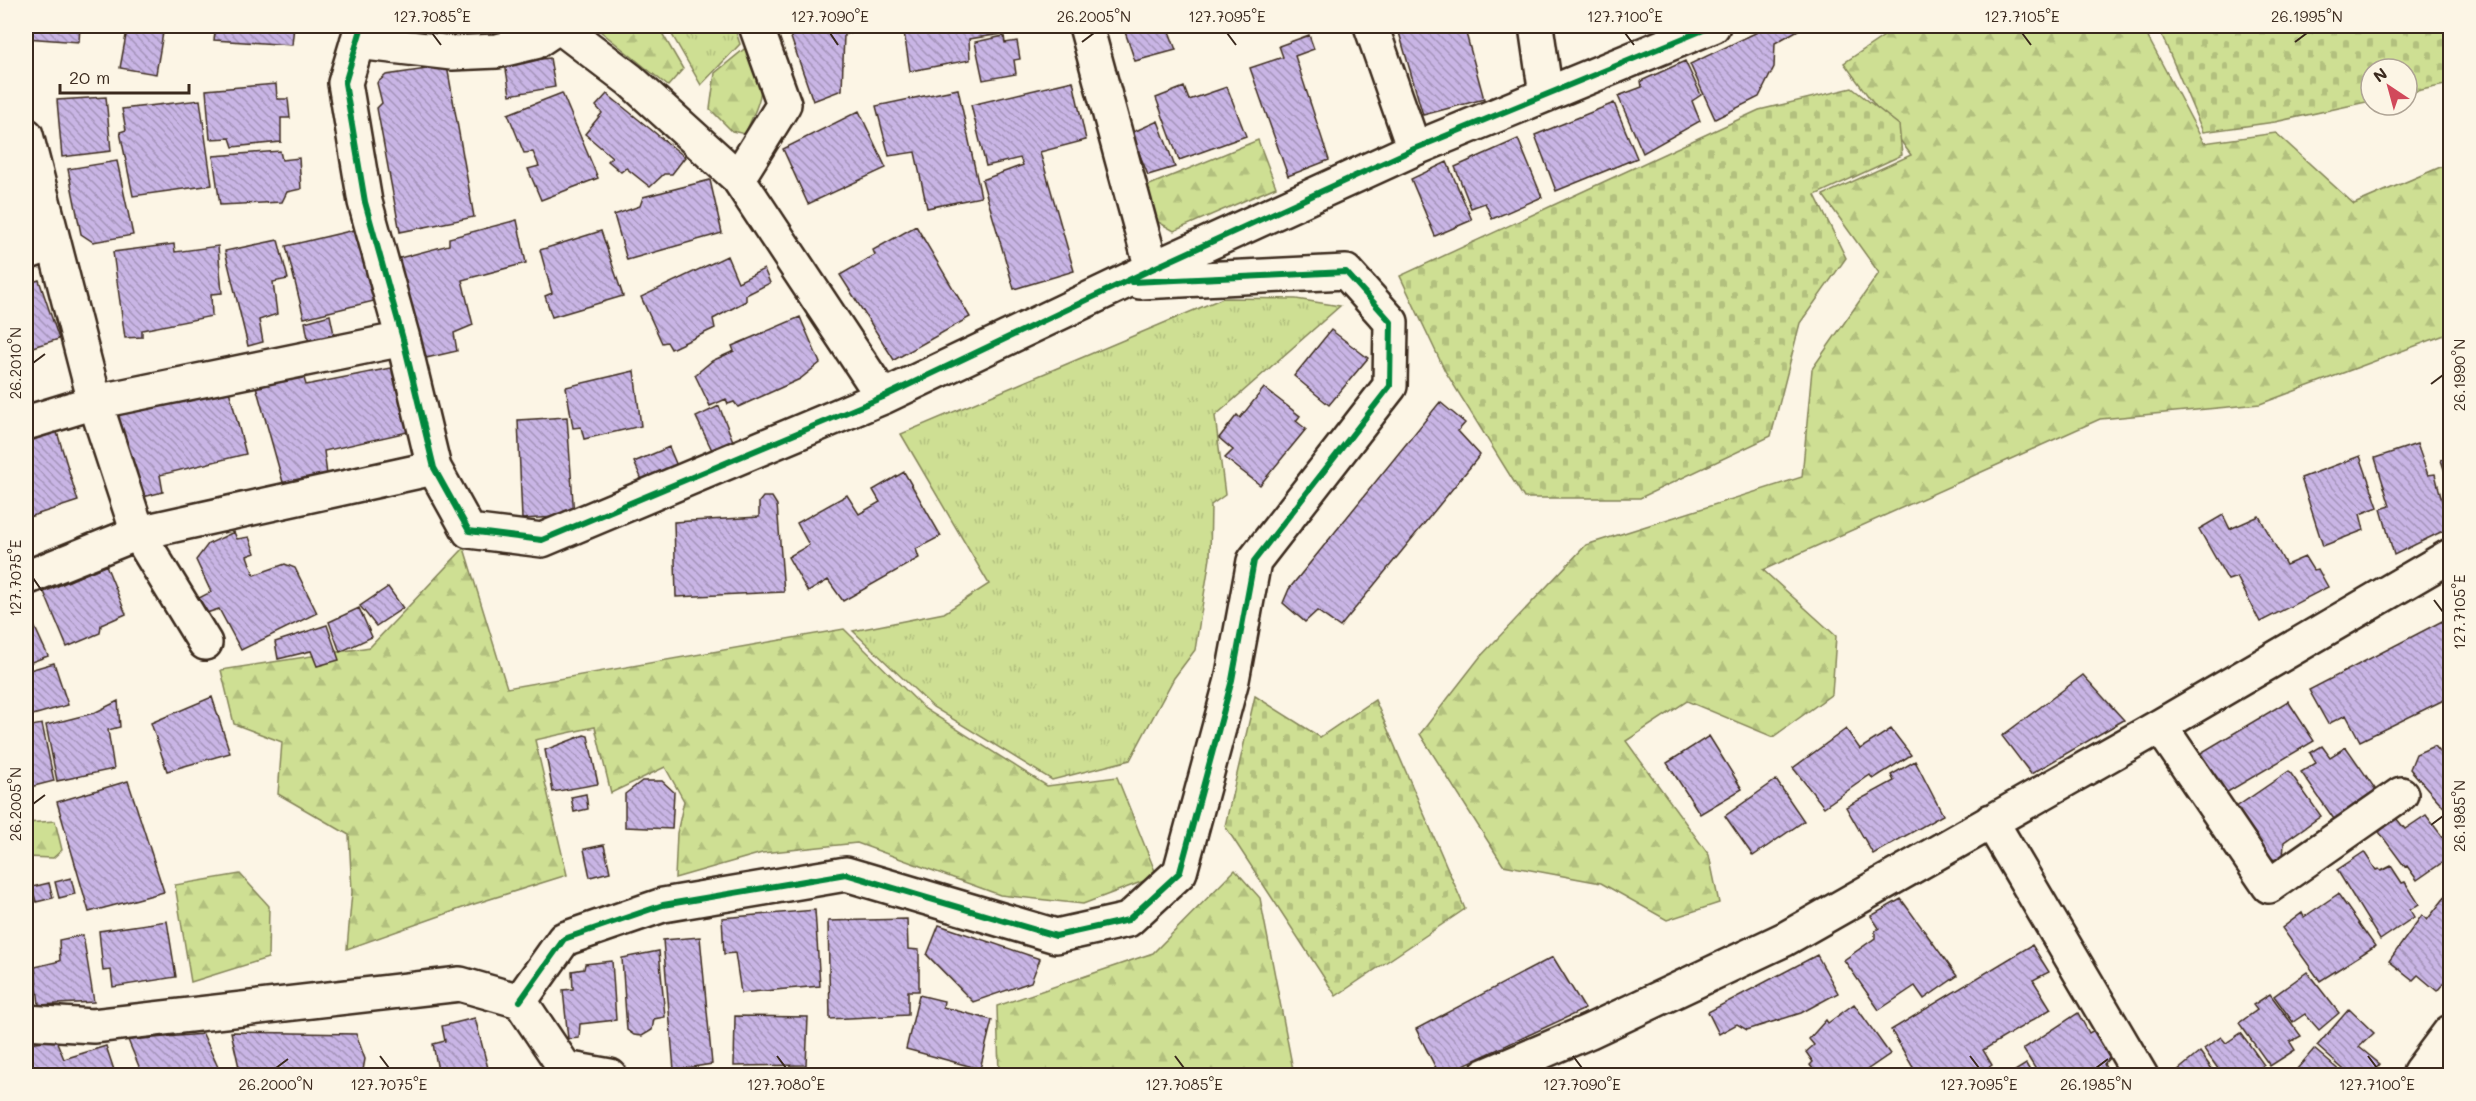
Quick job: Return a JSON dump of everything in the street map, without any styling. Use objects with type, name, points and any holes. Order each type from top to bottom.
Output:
[{"type":"street","points":[[883,397],[738,178],[630,80],[559,26],[535,42],[497,51],[452,53],[360,34],[345,83],[365,202],[403,339],[434,468],[469,531],[542,540],[883,397],[1414,149],[1713,26]]},
{"type":"street","points":[[738,178],[784,104],[756,26]]},
{"type":"street","points":[[1086,26],[1139,276]]},
{"type":"street","points":[[1371,26],[1414,149]]},
{"type":"street","points":[[1536,26],[1546,95]]},
{"type":"street","points":[[26,135],[40,248],[95,402],[138,533],[205,643]]},
{"type":"street","points":[[520,1001],[564,939],[663,906],[846,874],[1056,936],[1128,920],[1180,872],[1232,681],[1254,561],[1390,386],[1391,322],[1346,272],[1139,276]]},
{"type":"street","points":[[26,423],[95,402],[403,339]]},
{"type":"street","points":[[26,578],[138,533],[434,468]]},
{"type":"street","points":[[1485,1076],[1590,1031],[1785,939],[2160,726],[2451,556]]},
{"type":"street","points":[[2160,726],[2269,886],[2401,794]]},
{"type":"street","points":[[1990,821],[2141,1076]]},
{"type":"street","points":[[26,1022],[93,1026],[460,984],[520,1001],[565,1068],[610,1076]]},
{"type":"street","points":[[2420,1072],[2451,1032]]},
{"type":"green space","points":[[594,26],[658,26],[683,69],[668,86]]},
{"type":"green space","points":[[667,26],[734,26],[740,44],[701,85]]},
{"type":"green space","points":[[1888,26],[2083,26],[2104,31],[2142,26],[2204,143],[2276,133],[2354,204],[2450,163],[2450,333],[2260,404],[2100,419],[1763,570],[1836,636],[1832,694],[1773,737],[1687,701],[1626,741],[1709,855],[1719,903],[1667,920],[1601,883],[1503,865],[1420,734],[1480,657],[1586,545],[1802,477],[1812,369],[1879,273],[1823,195],[1911,155],[1844,63],[1890,32]]},
{"type":"green space","points":[[2158,26],[2450,26],[2450,84],[2419,90],[2419,57],[2359,57],[2359,104],[2275,122],[2203,132]]},
{"type":"green space","points":[[748,46],[759,71],[761,90],[756,110],[745,134],[732,131],[710,109],[715,73]]},
{"type":"green space","points":[[1852,88],[1899,125],[1902,155],[1815,195],[1846,258],[1800,323],[1771,436],[1640,498],[1524,498],[1445,371],[1400,276],[1759,110]]},
{"type":"green space","points":[[1258,140],[1276,187],[1174,231],[1153,219],[1147,186]]},
{"type":"green space","points":[[1223,298],[1296,299],[1340,306],[1215,416],[1225,495],[1211,505],[1210,558],[1195,650],[1174,678],[1130,760],[1052,780],[933,707],[853,631],[944,613],[989,584],[901,434]]},
{"type":"green space","points":[[464,548],[507,688],[844,629],[925,709],[1047,786],[1117,777],[1157,876],[1083,904],[1000,895],[857,843],[762,853],[675,878],[677,833],[684,801],[665,767],[611,793],[595,727],[535,740],[567,875],[471,905],[347,949],[352,892],[349,835],[278,794],[282,742],[234,724],[221,670],[370,647]]},
{"type":"green space","points":[[1255,696],[1320,737],[1375,700],[1465,909],[1336,996],[1225,826]]},
{"type":"green space","points":[[55,821],[62,850],[53,858],[26,857],[26,823]]},
{"type":"green space","points":[[1235,870],[1260,898],[1294,1075],[999,1075],[997,1006],[1153,953]]},
{"type":"green space","points":[[240,874],[269,906],[268,958],[191,982],[175,885]]},
{"type":"building","points":[[26,26],[80,26],[79,42],[26,38]]},
{"type":"building","points":[[118,26],[164,27],[156,74],[120,68],[127,30],[118,28]]},
{"type":"building","points":[[216,26],[294,26],[292,45],[214,40]]},
{"type":"building","points":[[406,26],[457,26],[456,34],[406,31]]},
{"type":"building","points":[[464,26],[525,26],[524,33],[464,32]]},
{"type":"building","points":[[787,26],[874,26],[844,34],[842,90],[813,101]]},
{"type":"building","points":[[916,26],[1048,27],[969,39],[970,60],[910,71],[904,32],[916,30]]},
{"type":"building","points":[[1123,26],[1167,26],[1176,50],[1135,61]]},
{"type":"building","points":[[1408,26],[1464,26],[1484,99],[1423,115],[1398,29]]},
{"type":"building","points":[[1770,26],[1798,26],[1800,29],[1775,43],[1774,67],[1759,97],[1715,119],[1690,64]]},
{"type":"building","points":[[1309,35],[1314,49],[1295,56],[1329,160],[1288,176],[1250,68],[1283,57],[1279,46]]},
{"type":"building","points":[[1004,36],[1005,43],[1017,41],[1020,59],[1014,60],[1016,74],[983,80],[975,42]]},
{"type":"building","points":[[550,58],[555,87],[510,95],[505,63]]},
{"type":"building","points":[[1685,61],[1701,95],[1692,101],[1700,121],[1643,153],[1618,96],[1642,87],[1641,81]]},
{"type":"building","points":[[447,66],[474,217],[400,232],[377,108],[382,103],[377,83],[386,75]]},
{"type":"building","points":[[1073,81],[1086,140],[1040,152],[1074,271],[1014,289],[982,180],[1023,165],[1020,158],[986,166],[971,105]]},
{"type":"building","points":[[276,84],[277,99],[288,99],[290,118],[281,118],[281,142],[233,147],[230,138],[210,139],[206,90]]},
{"type":"building","points":[[1184,87],[1189,100],[1227,87],[1246,136],[1179,160],[1156,98]]},
{"type":"building","points":[[958,89],[981,197],[927,208],[915,152],[889,156],[876,106]]},
{"type":"building","points":[[562,93],[598,178],[541,200],[528,169],[539,166],[533,152],[524,153],[508,114]]},
{"type":"building","points":[[607,94],[685,157],[672,174],[664,174],[650,187],[626,168],[621,172],[608,161],[612,157],[585,134],[602,113],[596,106]]},
{"type":"building","points":[[106,97],[111,151],[62,157],[57,100]]},
{"type":"building","points":[[200,100],[212,185],[133,196],[120,132],[126,130],[122,109]]},
{"type":"building","points":[[1614,103],[1637,158],[1556,191],[1535,135]]},
{"type":"building","points":[[859,111],[886,168],[808,204],[783,149]]},
{"type":"building","points":[[1158,121],[1175,167],[1148,175],[1131,133]]},
{"type":"building","points":[[1518,139],[1542,197],[1492,219],[1485,203],[1471,208],[1455,167]]},
{"type":"building","points":[[280,151],[282,160],[299,158],[301,189],[287,192],[282,202],[220,205],[213,156]]},
{"type":"building","points":[[117,161],[133,235],[93,242],[81,234],[68,169]]},
{"type":"building","points":[[1447,162],[1472,220],[1435,236],[1411,179]]},
{"type":"building","points":[[710,180],[722,233],[627,260],[614,215],[640,206],[643,197]]},
{"type":"building","points":[[517,220],[526,263],[462,280],[473,325],[454,333],[457,351],[426,358],[409,294],[402,295],[392,260],[449,245],[449,238]]},
{"type":"building","points":[[916,226],[970,317],[894,360],[840,275],[875,255],[873,250]]},
{"type":"building","points":[[363,228],[378,300],[304,318],[286,246]]},
{"type":"building","points":[[601,231],[623,296],[552,317],[545,296],[552,293],[540,250]]},
{"type":"building","points":[[278,240],[288,279],[273,282],[277,314],[259,320],[263,342],[248,346],[225,251]]},
{"type":"building","points":[[174,244],[175,252],[218,246],[222,293],[211,294],[212,316],[142,330],[142,337],[125,338],[113,252]]},
{"type":"building","points":[[727,256],[738,282],[764,269],[770,283],[746,295],[746,301],[713,319],[715,328],[671,349],[667,342],[662,343],[641,297]]},
{"type":"building","points":[[39,280],[59,339],[26,349],[26,284]]},
{"type":"building","points":[[330,315],[335,339],[309,344],[305,322]]},
{"type":"building","points":[[800,317],[820,363],[800,379],[738,407],[734,402],[728,404],[726,399],[710,406],[695,375],[712,361],[734,351],[732,346]]},
{"type":"building","points":[[1331,330],[1368,358],[1329,405],[1294,376]]},
{"type":"building","points":[[396,367],[412,431],[324,451],[327,475],[284,486],[254,379],[302,371],[306,385]]},
{"type":"building","points":[[634,371],[641,426],[584,439],[581,427],[573,428],[566,387]]},
{"type":"building","points":[[228,387],[246,454],[160,475],[163,492],[139,498],[114,414]]},
{"type":"building","points":[[1264,388],[1300,416],[1296,421],[1306,429],[1260,485],[1225,458],[1233,450],[1219,438],[1237,415],[1240,418]]},
{"type":"building","points":[[1440,402],[1465,423],[1458,431],[1480,455],[1340,627],[1317,611],[1305,622],[1283,603],[1289,589]]},
{"type":"building","points":[[719,406],[733,441],[712,450],[696,417]]},
{"type":"building","points":[[567,417],[574,516],[522,519],[518,420]]},
{"type":"building","points":[[57,432],[78,501],[26,518],[26,442]]},
{"type":"building","points":[[2417,444],[2428,475],[2435,474],[2449,528],[2394,555],[2381,509],[2390,506],[2375,458]]},
{"type":"building","points":[[669,447],[677,466],[643,482],[634,462]]},
{"type":"building","points":[[2360,456],[2378,507],[2360,514],[2364,530],[2323,546],[2301,478]]},
{"type":"building","points":[[2450,457],[2450,487],[2441,460]]},
{"type":"building","points":[[904,472],[941,536],[916,549],[919,558],[843,601],[828,580],[808,592],[788,557],[809,545],[797,523],[847,495],[859,514],[880,502],[873,490]]},
{"type":"building","points":[[763,497],[772,497],[777,505],[784,592],[676,597],[674,522],[759,517],[759,502]]},
{"type":"building","points":[[2223,515],[2230,529],[2259,516],[2286,565],[2305,557],[2313,570],[2318,569],[2328,587],[2260,622],[2237,577],[2228,580],[2199,529]]},
{"type":"building","points":[[234,532],[237,539],[249,537],[255,553],[247,556],[254,575],[285,564],[295,568],[317,613],[241,650],[219,609],[200,615],[193,601],[211,592],[196,560],[208,544]]},
{"type":"building","points":[[106,565],[126,614],[101,625],[100,633],[67,647],[44,592]]},
{"type":"building","points":[[388,587],[403,608],[376,626],[360,606]]},
{"type":"building","points":[[359,608],[372,637],[340,652],[329,622]]},
{"type":"building","points":[[26,614],[31,619],[48,656],[26,664]]},
{"type":"building","points":[[2450,617],[2450,697],[2360,741],[2346,715],[2328,724],[2309,690]]},
{"type":"building","points":[[327,625],[339,660],[317,666],[311,651],[278,659],[275,642]]},
{"type":"building","points":[[54,663],[68,705],[26,717],[26,671]]},
{"type":"building","points":[[2083,675],[2124,720],[2031,774],[2002,736]]},
{"type":"building","points":[[212,697],[230,753],[167,771],[151,723]]},
{"type":"building","points":[[118,701],[120,727],[108,730],[114,769],[57,781],[46,725],[94,713]]},
{"type":"building","points":[[2288,701],[2314,741],[2219,797],[2194,757]]},
{"type":"building","points":[[42,724],[54,781],[26,788],[26,727]]},
{"type":"building","points":[[1846,729],[1860,749],[1891,729],[1911,755],[1873,779],[1870,775],[1824,807],[1793,768]]},
{"type":"building","points":[[584,735],[588,736],[598,784],[553,792],[545,750]]},
{"type":"building","points":[[1709,736],[1742,789],[1700,814],[1667,763]]},
{"type":"building","points":[[2322,746],[2330,757],[2346,747],[2378,793],[2336,822],[2301,772],[2316,763],[2310,753]]},
{"type":"building","points":[[2434,746],[2450,763],[2450,814],[2410,769],[2416,754]]},
{"type":"building","points":[[1915,761],[1943,815],[1873,854],[1846,807],[1894,781],[1891,775]]},
{"type":"building","points":[[2289,771],[2321,816],[2284,842],[2283,861],[2261,857],[2229,812]]},
{"type":"building","points":[[1776,780],[1804,821],[1753,856],[1725,816]]},
{"type":"building","points":[[128,781],[164,892],[89,912],[57,802]]},
{"type":"building","points":[[642,781],[662,781],[674,792],[672,829],[625,827],[625,794]]},
{"type":"building","points":[[586,794],[588,809],[574,812],[571,797]]},
{"type":"building","points":[[2426,815],[2450,847],[2450,857],[2417,880],[2379,832],[2396,818],[2405,829]]},
{"type":"building","points":[[604,845],[610,872],[590,877],[584,849]]},
{"type":"building","points":[[2364,852],[2376,870],[2381,871],[2391,866],[2419,904],[2410,910],[2414,917],[2380,940],[2337,870]]},
{"type":"building","points":[[71,878],[75,894],[59,898],[55,882]]},
{"type":"building","points":[[49,883],[53,898],[36,902],[32,887]]},
{"type":"building","points":[[2450,891],[2450,987],[2444,983],[2437,991],[2418,975],[2413,980],[2389,961],[2422,915],[2427,920]]},
{"type":"building","points":[[2338,894],[2375,946],[2320,981],[2282,928],[2302,913],[2304,917]]},
{"type":"building","points":[[1901,899],[1957,976],[1924,999],[1915,986],[1879,1010],[1844,960],[1875,938],[1875,931],[1879,928],[1871,916]]},
{"type":"building","points":[[815,910],[820,986],[741,993],[735,953],[724,954],[722,918]]},
{"type":"building","points":[[907,919],[908,949],[919,950],[919,991],[908,991],[908,1015],[830,1019],[828,921]]},
{"type":"building","points":[[167,921],[176,977],[113,987],[111,970],[103,971],[99,931]]},
{"type":"building","points":[[939,925],[1040,959],[1031,982],[973,1002],[927,955]]},
{"type":"building","points":[[83,935],[94,1002],[39,1005],[35,967],[60,961],[59,940]]},
{"type":"building","points":[[700,937],[712,1064],[674,1070],[663,940]]},
{"type":"building","points":[[2032,945],[2049,972],[2033,980],[2051,1009],[1983,1050],[1992,1065],[1976,1076],[1918,1076],[1891,1030]]},
{"type":"building","points":[[659,951],[665,1017],[654,1019],[652,1030],[642,1036],[634,1035],[627,1030],[622,958]]},
{"type":"building","points":[[1817,955],[1838,993],[1801,1013],[1747,1030],[1737,1024],[1719,1034],[1708,1012]]},
{"type":"building","points":[[1553,957],[1585,1009],[1440,1076],[1416,1029]]},
{"type":"building","points":[[612,961],[616,1020],[580,1024],[579,1038],[568,1039],[563,990],[573,989],[572,971],[584,969],[585,964]]},
{"type":"building","points":[[2307,972],[2339,1013],[2319,1030],[2305,1014],[2293,1022],[2274,996]]},
{"type":"building","points":[[2270,994],[2301,1036],[2290,1042],[2295,1050],[2270,1066],[2239,1023],[2257,1010],[2253,1005]]},
{"type":"building","points":[[919,995],[944,1001],[943,1007],[992,1020],[980,1069],[906,1049]]},
{"type":"building","points":[[1854,1004],[1890,1054],[1858,1076],[1818,1076],[1810,1065],[1813,1062],[1806,1052],[1814,1045],[1809,1039],[1826,1020],[1828,1023]]},
{"type":"building","points":[[2349,1009],[2374,1033],[2359,1047],[2380,1064],[2370,1076],[2351,1076],[2317,1046]]},
{"type":"building","points":[[2078,1013],[2089,1033],[2096,1029],[2111,1056],[2104,1064],[2108,1072],[2102,1076],[2040,1076],[2023,1049]]},
{"type":"building","points":[[735,1016],[808,1017],[806,1065],[734,1066]]},
{"type":"building","points":[[475,1018],[489,1072],[474,1076],[439,1076],[433,1044],[445,1041],[442,1026]]},
{"type":"building","points":[[231,1032],[356,1034],[365,1059],[362,1076],[241,1076]]},
{"type":"building","points":[[2241,1033],[2264,1065],[2256,1071],[2259,1076],[2223,1076],[2204,1049],[2221,1037],[2226,1043]]},
{"type":"building","points":[[203,1034],[222,1076],[143,1076],[128,1040]]},
{"type":"building","points":[[56,1040],[64,1059],[106,1046],[116,1076],[26,1076],[26,1043]]},
{"type":"building","points":[[2314,1049],[2341,1072],[2337,1076],[2291,1076]]},
{"type":"building","points":[[2200,1052],[2217,1076],[2171,1076]]},
{"type":"building","points":[[2026,1064],[2033,1076],[2007,1076]]},
{"type":"cycle path","points":[[362,26],[345,83],[365,202],[403,339],[434,468],[469,531],[542,540],[883,397],[1152,269],[1414,149],[1713,26]]},
{"type":"cycle path","points":[[520,1001],[564,939],[663,905],[846,874],[1056,936],[1128,920],[1180,872],[1232,680],[1254,561],[1390,386],[1391,322],[1346,272],[1132,282]]}]
